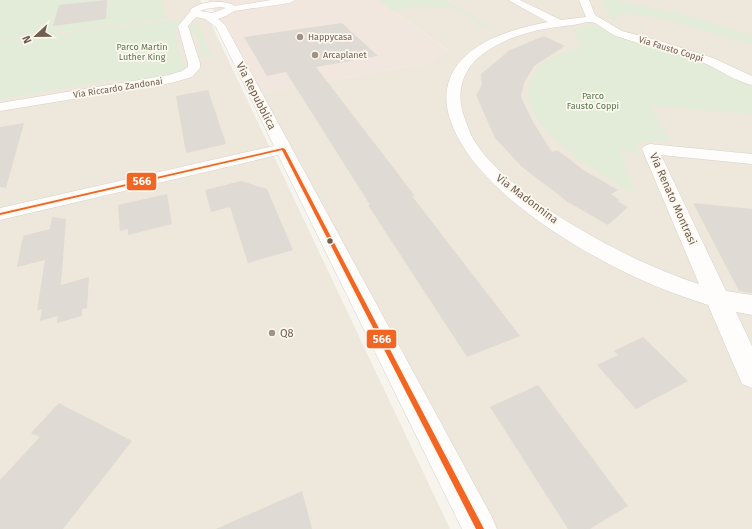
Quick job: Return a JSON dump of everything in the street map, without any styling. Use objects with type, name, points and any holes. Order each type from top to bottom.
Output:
[{"type":"street","points":[[205,8],[225,14],[244,6],[290,0]]},
{"type":"street","points":[[513,0],[559,23]]},
{"type":"street","points":[[584,0],[591,17]]},
{"type":"street","name":"Via Repubblica","points":[[205,8],[225,14],[283,149],[480,529]]},
{"type":"street","name":"Via Riccardo Zandonai","points":[[0,107],[171,79],[187,74],[194,68],[194,63],[184,30],[205,8]]},
{"type":"street","name":"Via Madonnina","points":[[591,17],[586,20],[559,23],[519,32],[494,41],[470,58],[460,70],[453,87],[452,101],[456,118],[465,140],[487,167],[502,182],[556,222],[604,251],[643,271],[717,297],[752,305]]},
{"type":"street","name":"Via Fausto Coppi","points":[[591,17],[618,33],[659,44],[709,61],[752,81]]},
{"type":"street","points":[[0,214],[283,149]]},
{"type":"street","name":"Via Renato Montrasi","points":[[717,297],[650,149],[752,159]]},
{"type":"street","points":[[717,297],[752,375]]},
{"type":"shaded area","points":[[0,0],[200,0],[450,529],[0,529]]},
{"type":"shaded area","points":[[208,0],[377,0],[449,51],[433,62],[257,94]]},
{"type":"shaded area","points":[[377,0],[752,0],[752,529],[486,529],[257,94],[433,62],[448,50]]},
{"type":"green space","points":[[0,0],[162,0],[166,19],[0,40]]},
{"type":"green space","points":[[377,0],[446,0],[491,28],[488,29],[450,6],[437,8],[424,6],[392,11]]},
{"type":"green space","points":[[601,0],[615,0],[686,15],[752,35],[752,44],[654,17],[628,13],[619,14],[614,20]]},
{"type":"green space","name":"Parco Martin Luther King","points":[[183,19],[176,26],[175,37],[185,70],[173,76],[125,84],[124,78],[0,99],[0,41]]},
{"type":"green space","points":[[197,22],[213,60],[197,51],[202,50],[195,34],[191,35],[189,29],[190,26]]},
{"type":"green space","name":"Parco Fausto Coppi","points":[[600,25],[686,54],[752,83],[752,114],[651,106],[670,141],[640,142],[637,145],[641,154],[620,149],[635,194],[619,185],[599,173],[557,141],[540,123],[530,104],[529,85],[540,66],[554,56],[581,47],[573,30],[586,26]]},
{"type":"building","points":[[107,0],[106,19],[53,26],[59,5]]},
{"type":"building","points":[[342,23],[378,56],[316,67],[415,196],[412,196],[520,336],[467,357],[368,205],[370,205],[286,72],[267,76],[244,37]]},
{"type":"building","points":[[544,36],[565,46],[534,66],[524,83],[521,97],[533,122],[552,152],[557,150],[585,171],[618,190],[611,194],[620,200],[617,201],[628,207],[608,225],[568,202],[522,167],[495,138],[476,95],[482,85],[481,74],[510,50]]},
{"type":"building","points":[[208,90],[226,144],[186,153],[176,96]]},
{"type":"building","points":[[24,123],[6,188],[0,187],[0,127]]},
{"type":"building","points":[[241,181],[267,189],[293,250],[248,263],[230,207],[211,212],[205,190]]},
{"type":"building","points":[[167,194],[172,224],[128,235],[128,229],[120,231],[118,205]]},
{"type":"building","points":[[693,203],[752,209],[752,293],[739,291]]},
{"type":"building","points":[[52,217],[66,219],[61,285],[89,277],[87,308],[82,309],[82,316],[57,323],[58,316],[40,321],[42,309],[37,310],[45,260],[17,267],[23,236],[50,229]]},
{"type":"building","points":[[643,337],[688,381],[636,409],[597,365],[618,355],[614,351]]},
{"type":"building","points":[[538,385],[628,506],[590,529],[568,529],[490,407]]},
{"type":"building","points":[[59,403],[132,441],[63,529],[0,529],[0,480],[40,437],[31,433]]},
{"type":"building","points":[[302,491],[312,529],[216,529]]},
{"type":"transit line","name":"566","points":[[283,149],[480,529]]},
{"type":"transit line","name":"566","points":[[0,214],[283,149]]},
{"type":"place","name":"Happycasa","points":[[300,37]]},
{"type":"place","name":"Arcaplanet","points":[[315,55]]},
{"type":"place","name":"Q8","points":[[272,333]]}]
